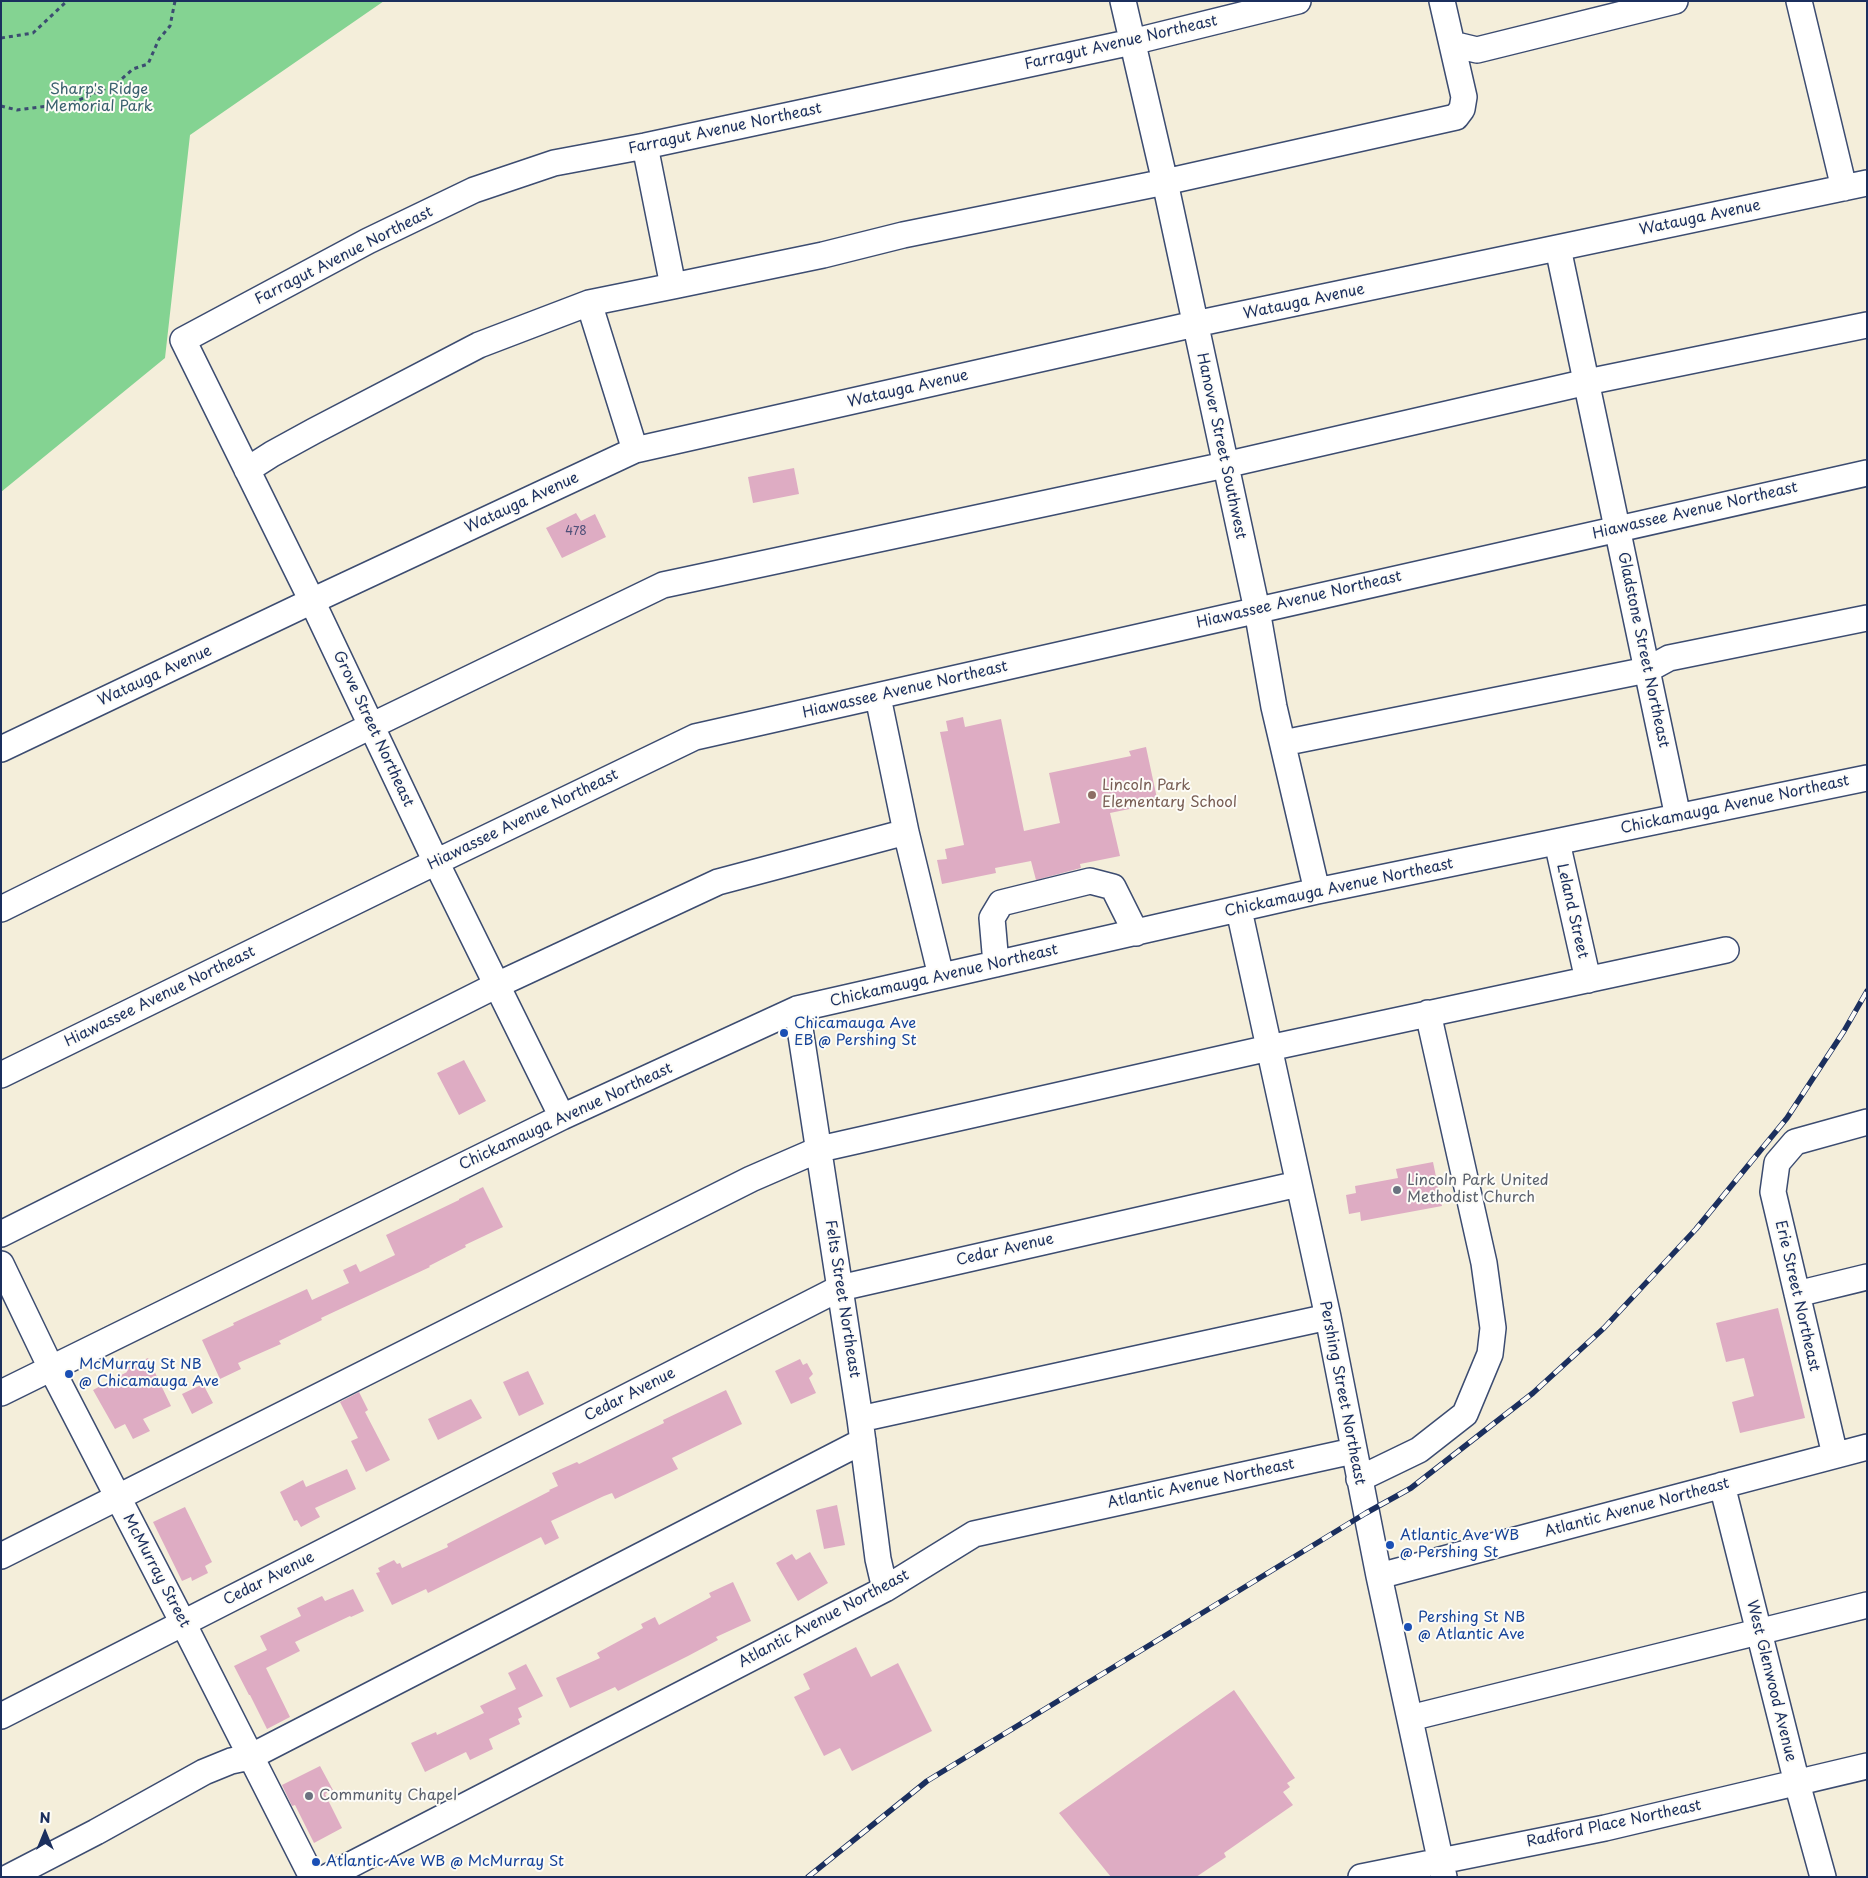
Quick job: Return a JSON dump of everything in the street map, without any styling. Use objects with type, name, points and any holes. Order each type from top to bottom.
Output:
[{"type":"street","name":"Hanover Street Southwest","points":[[1123,1],[1165,182],[1257,610],[1274,707],[1318,891]]},
{"type":"street","name":"Farragut Avenue Northeast","points":[[183,340],[368,241],[474,190],[554,163],[645,146],[1132,42],[1298,1]]},
{"type":"street","points":[[248,470],[272,454],[314,431],[479,345],[589,303],[823,255],[903,235],[1165,182],[1456,117],[1462,109],[1464,97],[1442,1]]},
{"type":"street","points":[[1452,44],[1477,50],[1675,1]]},
{"type":"street","points":[[1799,1],[1855,185]]},
{"type":"street","points":[[645,146],[673,286]]},
{"type":"street","name":"Watauga Avenue","points":[[1,749],[634,450],[1195,324],[1855,185]]},
{"type":"street","name":"Gladstone Street Northeast","points":[[1558,248],[1678,817]]},
{"type":"street","points":[[589,303],[634,450]]},
{"type":"street","points":[[1,909],[371,726],[663,585],[1225,465],[1587,382],[1867,325]]},
{"type":"street","name":"Grove Street Northeast","points":[[183,340],[312,601],[436,862],[562,1117]]},
{"type":"street","name":"Hiawassee Avenue Northeast","points":[[1,1076],[695,737],[1867,473]]},
{"type":"street","points":[[1283,743],[1647,670],[1669,658],[1867,618]]},
{"type":"street","points":[[878,697],[906,832],[941,976]]},
{"type":"street","name":"Chickamauga Avenue Northeast","points":[[1,1393],[562,1117],[797,1010],[1318,891],[1867,778]]},
{"type":"street","points":[[1,1234],[497,985],[718,882],[906,832]]},
{"type":"street","name":"Leland Street","points":[[1557,842],[1588,980]]},
{"type":"street","points":[[996,964],[992,918],[1001,903],[1090,882],[1113,887],[1136,932]]},
{"type":"street","name":"Pershing Street Northeast","points":[[1239,910],[1328,1317],[1379,1576],[1443,1869]]},
{"type":"street","points":[[1,1556],[751,1179],[820,1149],[1428,1013],[1726,950]]},
{"type":"street","name":"Felts Street Northeast","points":[[797,1010],[862,1430],[878,1559],[885,1589]]},
{"type":"street","points":[[1359,1479],[1419,1450],[1465,1414],[1490,1354],[1493,1328],[1484,1263],[1428,1013]]},
{"type":"street","name":"Erie Street Northeast","points":[[1835,1455],[1773,1192],[1777,1163],[1795,1142],[1867,1122]]},
{"type":"street","name":"Cedar Avenue","points":[[1,1716],[840,1288],[1298,1184]]},
{"type":"street","name":"McMurray Street","points":[[1,1264],[117,1497],[312,1877]]},
{"type":"street","points":[[1797,1294],[1867,1277]]},
{"type":"street","points":[[8,1877],[96,1832],[204,1772],[250,1757],[862,1430],[1328,1317]]},
{"type":"street","name":"Atlantic Avenue Northeast","points":[[1379,1576],[1867,1447]]},
{"type":"street","name":"Atlantic Avenue Northeast","points":[[327,1877],[885,1589],[974,1534],[1353,1451]]},
{"type":"street","name":"West Glenwood Avenue","points":[[1722,1485],[1797,1783],[1823,1877]]},
{"type":"street","points":[[1410,1718],[1867,1605]]},
{"type":"street","name":"Radford Place Northeast","points":[[1360,1877],[1443,1869],[1605,1828],[1867,1766]]},
{"type":"path","points":[[1,38],[33,34],[67,1]]},
{"type":"path","points":[[1,106],[17,110],[72,103],[116,84],[133,69],[148,64],[159,39],[170,26],[175,1]]},
{"type":"green space","name":"Sharp's Ridge Memorial Park","points":[[1,1],[384,1],[190,135],[165,358],[1,492]]},
{"type":"building","points":[[794,468],[799,494],[753,503],[748,477]]},
{"type":"building","points":[[576,513],[581,521],[595,514],[606,537],[562,558],[546,528]]},
{"type":"building","name":"Lincoln Park Elementary School","points":[[963,717],[965,727],[1001,719],[1024,831],[1060,823],[1049,773],[1131,756],[1129,751],[1146,747],[1158,803],[1110,813],[1120,856],[1080,864],[1081,868],[1036,880],[1031,861],[995,868],[996,873],[942,884],[937,860],[947,859],[945,849],[964,845],[940,732],[948,731],[946,721]]},
{"type":"building","points":[[464,1060],[486,1101],[459,1115],[437,1073]]},
{"type":"building","name":"Lincoln Park United Methodist Church","points":[[1433,1162],[1442,1206],[1361,1221],[1360,1212],[1349,1214],[1346,1195],[1356,1193],[1355,1186],[1398,1178],[1396,1169]]},
{"type":"building","points":[[483,1187],[503,1227],[465,1245],[466,1247],[430,1267],[321,1318],[322,1320],[279,1341],[281,1344],[238,1363],[241,1369],[220,1379],[202,1340],[234,1325],[233,1323],[307,1289],[312,1300],[349,1283],[343,1270],[356,1264],[360,1272],[395,1255],[386,1235]]},
{"type":"building","points":[[1778,1308],[1805,1418],[1740,1433],[1732,1402],[1754,1396],[1744,1358],[1726,1362],[1716,1323]]},
{"type":"building","points":[[148,1358],[171,1406],[143,1419],[150,1431],[133,1439],[125,1424],[115,1429],[93,1390],[127,1372],[126,1368]]},
{"type":"building","points":[[800,1359],[803,1365],[807,1363],[813,1374],[809,1378],[816,1393],[791,1404],[775,1371]]},
{"type":"building","points":[[528,1371],[544,1404],[519,1416],[503,1382]]},
{"type":"building","points":[[203,1384],[213,1403],[192,1414],[182,1394]]},
{"type":"building","points":[[726,1390],[742,1424],[672,1458],[678,1469],[615,1499],[612,1493],[551,1521],[559,1538],[545,1545],[541,1537],[428,1593],[426,1589],[392,1605],[376,1573],[380,1572],[378,1568],[394,1560],[397,1564],[400,1563],[402,1568],[448,1547],[447,1544],[558,1486],[552,1473],[577,1462],[579,1464],[664,1423],[663,1420]]},
{"type":"building","points":[[359,1392],[368,1410],[365,1412],[390,1460],[366,1472],[351,1441],[358,1438],[340,1402]]},
{"type":"building","points":[[471,1399],[482,1418],[438,1440],[428,1419]]},
{"type":"building","points":[[347,1469],[356,1489],[315,1508],[320,1517],[301,1527],[297,1520],[294,1521],[280,1492],[303,1480],[306,1487]]},
{"type":"building","points":[[837,1505],[845,1545],[824,1549],[816,1510]]},
{"type":"building","points":[[185,1507],[212,1562],[205,1566],[208,1573],[192,1581],[191,1577],[182,1581],[153,1522]]},
{"type":"building","points":[[810,1552],[828,1583],[798,1601],[776,1563],[792,1554],[796,1560]]},
{"type":"building","points":[[733,1582],[751,1621],[716,1637],[718,1640],[618,1691],[615,1687],[570,1708],[556,1678],[600,1658],[597,1653],[643,1628],[641,1624],[655,1617],[659,1625],[711,1597],[709,1593]]},
{"type":"building","points":[[353,1589],[364,1611],[295,1642],[300,1651],[266,1668],[290,1717],[267,1729],[234,1666],[267,1650],[260,1636],[301,1616],[297,1608],[322,1596],[325,1601]]},
{"type":"building","points":[[856,1647],[871,1677],[898,1663],[932,1731],[852,1771],[840,1748],[824,1756],[794,1697],[810,1689],[803,1674]]},
{"type":"building","points":[[526,1664],[543,1696],[518,1708],[522,1717],[518,1719],[520,1724],[489,1739],[493,1749],[470,1760],[466,1752],[425,1772],[411,1743],[436,1732],[437,1735],[484,1713],[480,1706],[516,1689],[508,1673]]},
{"type":"building","points":[[1234,1690],[1295,1778],[1287,1783],[1290,1787],[1283,1792],[1293,1805],[1224,1853],[1226,1857],[1196,1877],[1111,1877],[1059,1813]]},
{"type":"building","points":[[320,1766],[333,1790],[325,1794],[342,1828],[314,1843],[295,1805],[292,1806],[282,1785]]},
{"type":"railway","points":[[808,1877],[927,1781],[1366,1513],[1411,1488],[1533,1393],[1604,1328],[1696,1229],[1787,1118],[1844,1031],[1867,991]]},
{"type":"place","name":"Lincoln Park Elementary School","points":[[1092,795]]},
{"type":"place","name":"Chicamauga Ave EB @ Pershing St","points":[[784,1033]]},
{"type":"place","name":"Lincoln Park United Methodist Church","points":[[1397,1190]]},
{"type":"place","name":"McMurray St NB @ Chicamauga Ave","points":[[69,1374]]},
{"type":"place","name":"Atlantic Ave WB @ Pershing St","points":[[1390,1545]]},
{"type":"place","name":"Pershing St NB @ Atlantic Ave","points":[[1408,1627]]},
{"type":"place","name":"Community Chapel","points":[[309,1796]]},
{"type":"place","name":"Atlantic Ave WB @ McMurray St","points":[[316,1862]]}]
